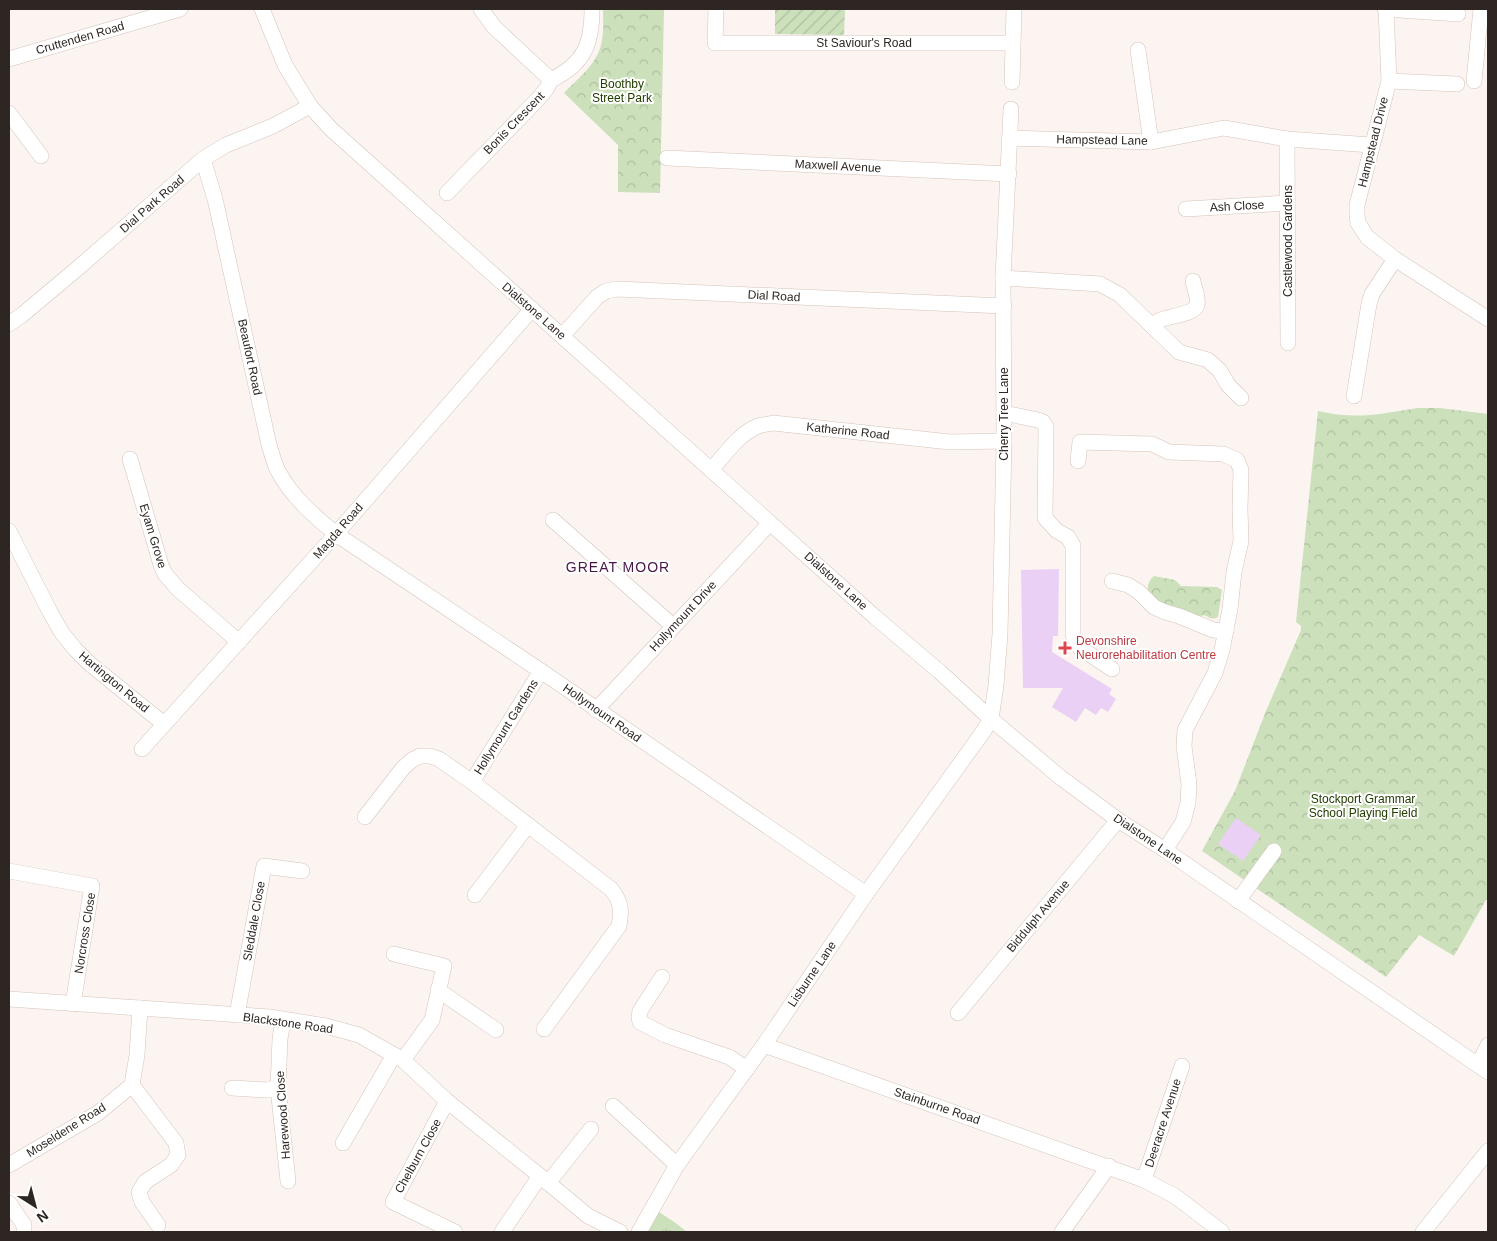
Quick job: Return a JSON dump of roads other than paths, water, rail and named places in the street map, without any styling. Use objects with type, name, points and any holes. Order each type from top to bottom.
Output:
[{"type":"street","name":"Cruttenden Road","points":[[9,59],[180,9]]},
{"type":"street","name":"Dialstone Lane","points":[[262,9],[284,65],[310,106],[337,134],[991,719],[1060,777],[1118,820],[1165,850],[1483,1068]]},
{"type":"street","name":"Bonis Crescent","points":[[447,194],[539,98],[551,80],[494,26],[481,9]]},
{"type":"street","points":[[551,80],[572,66],[588,46],[592,9]]},
{"type":"street","name":"St Saviour's Road","points":[[716,9],[716,43],[1013,43]]},
{"type":"street","points":[[1012,82],[1014,9]]},
{"type":"street","name":"Hampstead Drive","points":[[1458,14],[1385,9],[1389,81],[1357,205],[1358,223],[1367,237],[1395,259],[1482,309]]},
{"type":"street","points":[[1474,81],[1481,9]]},
{"type":"street","points":[[1138,50],[1152,142]]},
{"type":"street","points":[[1389,81],[1457,84]]},
{"type":"street","name":"Dial Park Road","points":[[9,324],[78,268],[204,159],[226,145],[273,126],[310,106]]},
{"type":"street","name":"Cherry Tree Lane","points":[[991,719],[1000,634],[1004,441],[1003,278],[1011,109]]},
{"type":"street","points":[[9,113],[41,156]]},
{"type":"street","name":"Hampstead Lane","points":[[1011,138],[1152,142],[1224,128],[1287,139],[1372,145]]},
{"type":"street","name":"Castlewood Gardens","points":[[1287,139],[1288,343]]},
{"type":"street","name":"Maxwell Avenue","points":[[667,158],[1009,174]]},
{"type":"street","name":"Beaufort Road","points":[[204,159],[215,199],[269,445],[277,470],[293,494],[312,514],[336,534]]},
{"type":"street","name":"Ash Close","points":[[1186,209],[1288,203]]},
{"type":"street","points":[[1359,387],[1369,304],[1372,294],[1395,259]]},
{"type":"street","points":[[1003,278],[1100,284],[1120,296],[1180,352],[1208,360],[1220,371],[1228,385],[1241,398]]},
{"type":"street","points":[[1152,326],[1157,321],[1189,312],[1195,308],[1197,300],[1193,281]]},
{"type":"street","name":"Dial Road","points":[[563,336],[597,297],[606,291],[618,289],[1004,306]]},
{"type":"street","name":"Magda Road","points":[[142,749],[336,534],[532,309]]},
{"type":"street","points":[[1004,413],[1038,420],[1043,422],[1046,427],[1045,518],[1057,531],[1068,537],[1073,546],[1073,635],[1079,647],[1112,669]]},
{"type":"street","name":"Katherine Road","points":[[711,470],[747,432],[759,426],[774,423],[950,442],[1004,441]]},
{"type":"street","points":[[1078,461],[1080,442],[1152,444],[1169,452],[1223,454],[1237,460],[1241,470],[1240,508],[1242,541],[1234,572],[1226,631],[1215,673],[1184,730],[1189,784],[1188,803],[1183,822],[1165,850]]},
{"type":"street","name":"Eyam Grove","points":[[130,459],[165,574],[178,589],[239,642]]},
{"type":"street","points":[[553,520],[673,626]]},
{"type":"street","name":"Hollymount Drive","points":[[596,710],[770,523]]},
{"type":"street","name":"Hartington Road","points":[[9,531],[62,633],[90,664],[164,724]]},
{"type":"street","name":"Hollymount Road","points":[[336,534],[541,671],[866,894]]},
{"type":"street","points":[[1112,581],[1128,585],[1139,592],[1154,607],[1165,612],[1213,630],[1226,631]]},
{"type":"street","name":"Hollymount Gardens","points":[[472,782],[541,671]]},
{"type":"street","name":"Lisburne Lane","points":[[639,1232],[677,1165],[764,1045],[866,894],[991,719]]},
{"type":"street","name":"Hollymount Gardens","points":[[365,817],[403,768],[420,756],[430,756],[439,759],[472,782],[611,889],[618,897],[621,906],[619,926],[560,1014],[544,1029]]},
{"type":"street","name":"Biddulph Avenue","points":[[958,1013],[1118,820]]},
{"type":"street","points":[[474,895],[528,825]]},
{"type":"street","points":[[1238,901],[1274,851]]},
{"type":"street","name":"Sleddale Close","points":[[237,1015],[264,866],[302,871]]},
{"type":"street","name":"Norcross Close","points":[[9,871],[92,886],[73,1004]]},
{"type":"street","points":[[343,1144],[398,1057],[432,1020],[444,966],[394,954]]},
{"type":"street","points":[[662,977],[640,1011],[640,1022],[665,1035],[729,1057],[746,1069]]},
{"type":"street","points":[[438,990],[496,1030]]},
{"type":"street","name":"Blackstone Road","points":[[9,999],[237,1015],[326,1026],[359,1036],[398,1057],[447,1101],[588,1216],[620,1232]]},
{"type":"street","points":[[140,1008],[137,1056],[132,1085],[176,1143],[178,1155],[171,1165],[145,1182],[139,1192],[142,1202],[158,1225]]},
{"type":"street","name":"Harewood Close","points":[[283,1020],[280,1039],[278,1088],[288,1181]]},
{"type":"street","name":"Stainburne Road","points":[[764,1045],[1144,1180],[1174,1196],[1222,1232]]},
{"type":"street","points":[[1483,1068],[1488,1045]]},
{"type":"street","name":"Deeracre Avenue","points":[[1144,1180],[1182,1066]]},
{"type":"street","name":"Moseldene Road","points":[[9,1165],[98,1113],[132,1085]]},
{"type":"street","points":[[232,1088],[267,1090],[278,1088]]},
{"type":"street","name":"Chelburn Close","points":[[447,1101],[392,1202],[455,1232]]},
{"type":"street","points":[[613,1106],[677,1165]]},
{"type":"street","points":[[502,1232],[544,1179],[591,1129]]},
{"type":"street","points":[[1423,1232],[1488,1151]]},
{"type":"street","points":[[1062,1232],[1109,1166]]},
{"type":"street","points":[[9,1203],[24,1225],[24,1232]]},
{"type":"place","name":"Devonshire Neurorehabilitation Centre","points":[[1065,648]]},
{"type":"district","name":"GREAT MOOR","points":[[618,567]]},
{"type":"park label","name":"Boothby Street Park","points":[[622,91]]},
{"type":"park label","name":"Stockport Grammar School Playing Field","points":[[1363,806]]}]
